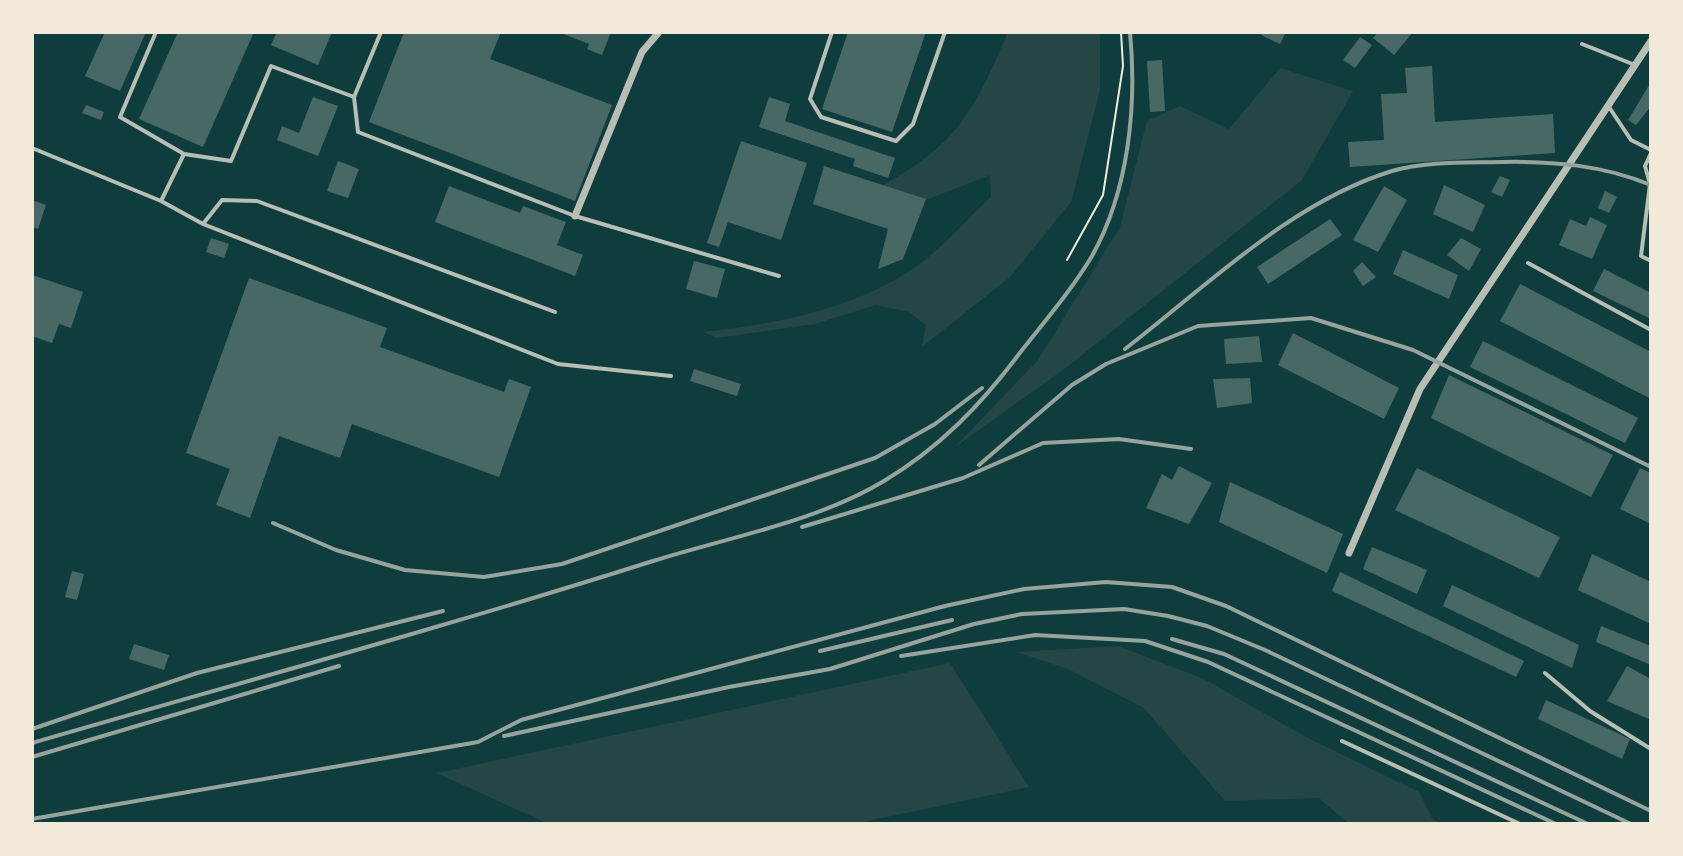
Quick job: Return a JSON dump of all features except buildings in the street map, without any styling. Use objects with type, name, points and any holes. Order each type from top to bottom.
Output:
[{"type":"street","points":[[575,216],[642,52],[659,32]]},
{"type":"street","points":[[1349,553],[1420,389],[1651,41]]},
{"type":"lane","points":[[156,32],[120,117],[184,154],[231,161],[271,66],[354,97]]},
{"type":"lane","points":[[381,32],[354,97],[358,132],[575,216],[779,276]]},
{"type":"lane","points":[[832,32],[810,99],[821,117],[896,141],[913,124],[945,32]]},
{"type":"lane","points":[[1582,44],[1635,65]]},
{"type":"lane","points":[[1608,106],[1631,140],[1651,151],[1645,166],[1650,184],[1641,256],[1651,261]]},
{"type":"lane","points":[[32,148],[161,201],[203,224],[558,364],[671,376]]},
{"type":"lane","points":[[161,201],[184,154]]},
{"type":"lane","points":[[203,224],[222,200],[257,201],[555,312]]},
{"type":"lane","points":[[1528,263],[1651,330]]},
{"type":"lane","points":[[1545,673],[1590,711],[1651,749]]},
{"type":"lane","points":[[1342,741],[1520,824]]},
{"type":"path","points":[[1067,260],[1103,195],[1123,66],[1121,32]]},
{"type":"shaded area","points":[[1008,32],[1100,32],[1100,90],[1071,202],[1010,277],[922,347],[926,325],[909,312],[876,305],[815,324],[717,338],[703,332],[758,325],[812,313],[865,295],[914,268],[954,234],[991,197],[990,175],[921,202],[881,186],[929,155],[961,122],[985,83]]},
{"type":"shaded area","points":[[1280,68],[1353,91],[1302,180],[1067,367],[955,447],[1038,360],[1120,227],[1147,121],[1180,106],[1229,129]]},
{"type":"shaded area","points":[[1118,646],[1204,679],[1306,737],[1419,792],[1432,818],[1441,824],[1349,824],[1319,798],[1225,801],[1144,708],[1068,669],[1017,652]]},
{"type":"shaded area","points":[[950,663],[1029,787],[854,824],[548,824],[437,773]]},
{"type":"railway","points":[[32,743],[772,527],[830,507],[884,481],[941,440],[990,391],[1092,256],[1115,203],[1128,147],[1132,89],[1130,32]]},
{"type":"railway","points":[[1125,349],[1285,224],[1355,185],[1392,171],[1447,163],[1540,162],[1596,169],[1651,185]]},
{"type":"railway","points":[[979,465],[1072,385],[1106,364],[1198,326],[1311,318],[1413,350],[1651,467]]},
{"type":"railway","points":[[273,523],[336,550],[405,570],[484,577],[562,564],[875,458],[935,424],[982,388]]},
{"type":"railway","points":[[802,527],[963,478],[1043,443],[1119,439],[1191,449]]},
{"type":"railway","points":[[32,819],[478,742],[521,720],[945,606],[1024,589],[1106,582],[1172,587],[1226,606],[1651,811]]},
{"type":"railway","points":[[504,736],[729,687],[830,669],[974,624],[1022,614],[1124,609],[1207,626],[1265,650],[1631,824]]},
{"type":"railway","points":[[32,729],[197,673],[443,611]]},
{"type":"railway","points":[[820,651],[952,620]]},
{"type":"railway","points":[[901,656],[1035,635],[1145,641],[1208,662],[1556,824]]},
{"type":"railway","points":[[1172,639],[1224,654],[1588,824]]},
{"type":"railway","points":[[32,757],[339,666]]}]
